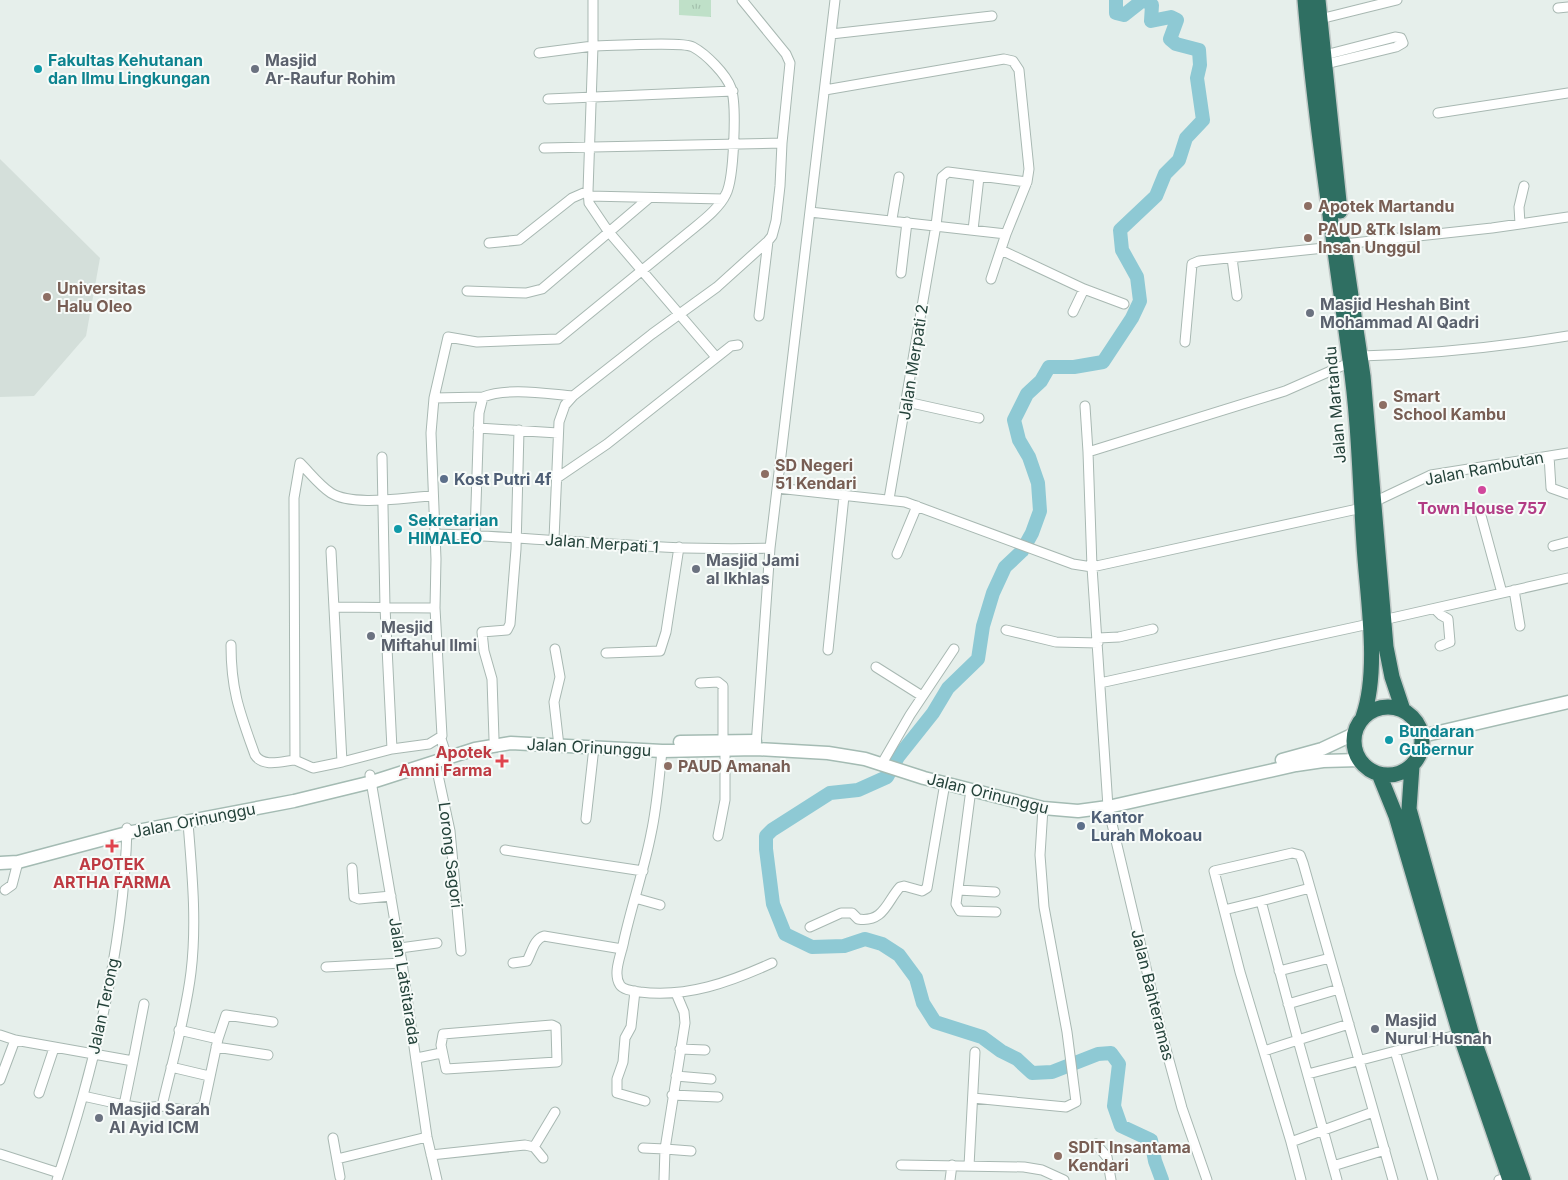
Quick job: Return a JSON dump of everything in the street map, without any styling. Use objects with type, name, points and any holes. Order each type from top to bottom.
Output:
[{"type":"highway","name":"Jalan Martandu","points":[[1304,0],[1356,359],[1376,622],[1369,701],[1363,717]]},
{"type":"highway","name":"Jalan Martandu","points":[[1318,0],[1325,59],[1333,194]]},
{"type":"highway","name":"Jalan Martandu","points":[[1376,622],[1403,710]]},
{"type":"highway","points":[[1466,1033],[1408,809],[1412,766],[1421,747],[1422,736],[1419,726],[1403,710],[1386,706],[1371,710],[1363,717],[1354,734],[1354,748],[1360,760],[1379,774],[1396,816],[1466,1033],[1510,1179]]},
{"type":"highway","points":[[1379,774],[1390,774],[1412,766]]},
{"type":"street","points":[[593,0],[588,194],[593,211],[608,232],[680,313],[716,357]]},
{"type":"street","points":[[554,539],[558,433],[562,412],[573,396],[680,313],[717,287],[772,236],[777,212],[790,63],[786,54],[742,0]]},
{"type":"street","points":[[756,745],[770,548],[835,0]]},
{"type":"street","points":[[1320,19],[1397,0]]},
{"type":"street","points":[[1558,8],[1568,7]]},
{"type":"street","points":[[831,34],[992,16]]},
{"type":"street","points":[[1395,37],[1401,38],[1403,43],[1396,47],[1325,59],[1395,37]]},
{"type":"street","points":[[230,645],[232,686],[236,705],[255,755],[265,763],[295,760],[313,768],[392,749],[429,744],[441,739],[443,732],[435,608],[435,534],[431,433],[434,398],[448,337],[477,342],[558,339],[707,216],[723,200],[730,182],[733,144],[733,91],[718,70],[689,45],[593,46],[539,53]]},
{"type":"street","points":[[825,90],[1004,60],[1013,61],[1018,70],[1029,150],[1027,182],[1006,234],[991,279]]},
{"type":"street","points":[[548,99],[733,91]]},
{"type":"street","points":[[1438,113],[1568,93]]},
{"type":"street","points":[[544,148],[782,143]]},
{"type":"street","name":"Jalan Merpati 2","points":[[890,499],[943,174],[948,172],[980,177]]},
{"type":"street","points":[[892,220],[899,177]]},
{"type":"street","points":[[973,230],[980,177],[1027,182]]},
{"type":"street","points":[[1520,224],[1519,207],[1524,186]]},
{"type":"street","points":[[489,242],[519,240],[572,198],[588,194],[723,200]]},
{"type":"street","points":[[467,291],[537,292],[649,198]]},
{"type":"street","points":[[810,212],[1006,234]]},
{"type":"street","points":[[1184,342],[1191,266],[1196,262],[1568,217]]},
{"type":"street","points":[[901,272],[907,222]]},
{"type":"street","points":[[759,316],[768,241]]},
{"type":"street","points":[[1001,250],[1084,289],[1124,304]]},
{"type":"street","points":[[1232,258],[1237,296]]},
{"type":"street","points":[[1073,312],[1084,289]]},
{"type":"street","points":[[1088,452],[1285,391],[1356,359],[1452,352],[1568,336]]},
{"type":"street","points":[[557,478],[607,444],[716,357],[731,346],[738,345]]},
{"type":"street","points":[[434,398],[483,397],[493,394],[518,393],[573,396]]},
{"type":"street","points":[[474,535],[478,428],[483,397]]},
{"type":"street","points":[[907,402],[978,418]]},
{"type":"street","name":"Jalan Bahteramas","points":[[1085,406],[1092,567],[1107,803],[1161,1031],[1182,1108],[1207,1180]]},
{"type":"street","points":[[478,428],[558,433]]},
{"type":"street","points":[[494,739],[492,679],[484,651],[482,632],[503,632],[507,630],[510,624],[516,537],[519,430]]},
{"type":"street","name":"Jalan Rambutan","points":[[1092,567],[1368,505],[1431,475],[1568,453]]},
{"type":"street","points":[[1549,456],[1551,488],[1568,494]]},
{"type":"street","points":[[382,457],[381,499],[392,749]]},
{"type":"street","points":[[295,760],[294,505],[300,463],[326,489],[340,498],[381,499],[433,496]]},
{"type":"street","points":[[777,488],[890,499],[916,506],[1064,561],[1092,567]]},
{"type":"street","points":[[828,650],[844,496]]},
{"type":"street","points":[[897,554],[916,506]]},
{"type":"street","points":[[1480,512],[1502,593]]},
{"type":"street","name":"Jalan Merpati 1","points":[[435,534],[554,539],[610,545],[770,548]]},
{"type":"street","points":[[1553,546],[1568,542]]},
{"type":"street","points":[[606,653],[660,651],[666,632],[679,547]]},
{"type":"street","points":[[332,551],[342,762]]},
{"type":"street","points":[[1100,684],[1568,578]]},
{"type":"street","points":[[1514,590],[1520,626]]},
{"type":"street","points":[[334,607],[435,608]]},
{"type":"street","points":[[1435,609],[1448,619],[1450,624],[1450,642],[1440,646]]},
{"type":"street","points":[[1006,630],[1056,642],[1098,641],[1153,629]]},
{"type":"street","points":[[555,649],[560,677],[554,702],[558,742]]},
{"type":"street","points":[[887,763],[922,696],[954,649]]},
{"type":"street","points":[[876,668],[922,696]]},
{"type":"street","points":[[700,683],[718,682],[723,686],[725,800],[718,836]]},
{"type":"street","points":[[1422,736],[1568,702]]},
{"type":"street","name":"Jalan Orinunggu","points":[[0,863],[18,862],[127,830],[188,823],[261,806],[494,745],[558,742],[662,751],[756,745],[828,753],[887,763],[905,771],[946,783],[1043,808],[1078,811],[1302,755],[1354,734]]},
{"type":"street","name":"Lorong Sagori","points":[[441,739],[461,950]]},
{"type":"street","name":"Jalan Orinunggu","points":[[443,757],[494,739],[724,746]]},
{"type":"street","points":[[586,819],[594,746]]},
{"type":"street","points":[[662,751],[652,833],[622,949],[617,972],[618,983],[622,987],[635,991],[676,994],[727,982],[772,963]]},
{"type":"street","name":"Jalan Orinunggu","points":[[905,771],[1063,804],[1091,804],[1107,803],[1296,765],[1323,761],[1360,760]]},
{"type":"street","name":"Jalan Latsitarada","points":[[371,778],[400,948],[427,1137],[437,1180]]},
{"type":"street","points":[[810,927],[841,913],[852,913],[858,919],[868,919],[886,909],[900,887],[904,886],[922,891],[927,888],[946,783]]},
{"type":"street","points":[[971,789],[956,904],[960,911],[996,912]]},
{"type":"street","name":"Jalan Orinunggu","points":[[0,856],[17,855],[127,830],[261,806]]},
{"type":"street","points":[[972,1098],[1070,1106],[1076,1102],[1077,1096],[1070,1063],[1067,1032],[1044,907],[1040,855],[1043,808]]},
{"type":"street","points":[[162,1106],[192,961],[192,889],[188,823]]},
{"type":"street","name":"Jalan Terong","points":[[58,1176],[83,1096],[114,953],[121,905],[127,830]]},
{"type":"street","points":[[505,850],[643,871]]},
{"type":"street","points":[[1301,1180],[1214,871],[1296,854],[1300,855],[1303,863],[1394,1180]]},
{"type":"street","points":[[5,890],[12,885],[18,862]]},
{"type":"street","points":[[352,868],[354,896],[359,899],[391,896]]},
{"type":"street","points":[[1224,910],[1310,888]]},
{"type":"street","points":[[958,890],[994,892]]},
{"type":"street","points":[[635,898],[660,905]]},
{"type":"street","points":[[1261,901],[1337,1180]]},
{"type":"street","points":[[513,963],[527,961],[536,941],[539,937],[544,936],[622,949]]},
{"type":"street","points":[[400,948],[437,943]]},
{"type":"street","points":[[1279,971],[1330,958]]},
{"type":"street","points":[[326,967],[402,963]]},
{"type":"street","points":[[1288,1004],[1339,990]]},
{"type":"street","points":[[635,991],[630,1027],[625,1038],[623,1062],[617,1079],[617,1093],[644,1101]]},
{"type":"street","points":[[664,1180],[665,1149],[672,1095],[685,1018],[676,994]]},
{"type":"street","points":[[124,1105],[144,1004]]},
{"type":"street","points":[[83,1096],[142,1108],[162,1106],[190,1110],[201,1108],[206,1099],[209,1076],[226,1015],[273,1022]]},
{"type":"street","points":[[1264,1051],[1349,1024]]},
{"type":"street","points":[[552,1025],[557,1031],[557,1062],[449,1070],[446,1069],[441,1053],[443,1034],[552,1025]]},
{"type":"street","points":[[179,1030],[217,1043],[268,1055]]},
{"type":"street","points":[[1308,1074],[1359,1059],[1466,1033]]},
{"type":"street","points":[[0,1035],[54,1048],[133,1061]]},
{"type":"street","points":[[0,1080],[15,1040]]},
{"type":"street","points":[[40,1092],[54,1048]]},
{"type":"street","points":[[680,1049],[705,1050]]},
{"type":"street","points":[[1395,1050],[1433,1180]]},
{"type":"street","points":[[969,1166],[975,1052]]},
{"type":"street","points":[[417,1058],[441,1053]]},
{"type":"street","points":[[171,1067],[209,1076]]},
{"type":"street","points":[[676,1076],[711,1079]]},
{"type":"street","points":[[672,1095],[718,1097]]},
{"type":"street","points":[[534,1147],[555,1112]]},
{"type":"street","points":[[1291,1142],[1373,1112]]},
{"type":"street","points":[[337,1159],[427,1137]]},
{"type":"street","points":[[333,1138],[340,1177]]},
{"type":"street","points":[[1096,1144],[1107,1157],[1111,1180]]},
{"type":"street","points":[[431,1155],[514,1146],[534,1147],[543,1158]]},
{"type":"street","points":[[643,1148],[691,1151]]},
{"type":"street","points":[[1334,1166],[1385,1150]]},
{"type":"street","points":[[0,1154],[58,1176]]},
{"type":"street","points":[[901,1165],[1024,1167],[1042,1170],[1064,1180]]},
{"type":"street","points":[[950,1180],[952,1165]]},
{"type":"shaded area","name":"Universitas Halu Oleo","points":[[0,159],[100,258],[86,336],[34,396],[0,397]]},
{"type":"green space","points":[[679,0],[711,0],[711,17],[679,15]]},
{"type":"waterway","points":[[1116,0],[1116,13],[1124,15],[1143,0]]},
{"type":"waterway","points":[[766,849],[766,836],[772,830],[830,793],[858,790],[887,777],[898,757],[933,713],[948,688],[978,659],[983,626],[993,593],[1005,567],[1022,551],[1032,533],[1040,511],[1038,483],[1029,457],[1019,440],[1014,420],[1027,394],[1041,381],[1049,367],[1074,367],[1103,362],[1132,318],[1140,301],[1137,277],[1122,250],[1120,230],[1156,196],[1165,174],[1179,160],[1186,138],[1203,120],[1197,78],[1200,65],[1199,50],[1176,44],[1170,39],[1177,20],[1171,17],[1151,21],[1152,5],[1144,0]]},
{"type":"waterway","points":[[766,849],[773,904],[785,934],[812,947],[844,946],[865,939],[882,944],[899,955],[916,978],[923,1003],[935,1022],[982,1037],[1001,1051],[1017,1059],[1032,1073],[1052,1072],[1098,1054],[1111,1053],[1119,1064],[1114,1106],[1121,1126],[1151,1140],[1155,1161],[1162,1180]]},
{"type":"place","name":"Fakultas Kehutanan dan Ilmu Lingkungan","points":[[38,69]]},
{"type":"place","name":"Masjid Ar-Raufur Rohim","points":[[255,69]]},
{"type":"place","name":"Apotek Martandu","points":[[1308,206]]},
{"type":"place","name":"PAUD &Tk Islam Insan Unggul","points":[[1308,238]]},
{"type":"place","name":"Universitas Halu Oleo","points":[[47,297]]},
{"type":"place","name":"Masjid Heshah Bint Mohammad Al Qadri","points":[[1310,313]]},
{"type":"place","name":"Smart School Kambu","points":[[1383,405]]},
{"type":"place","name":"SD Negeri 51 Kendari","points":[[765,474]]},
{"type":"place","name":"Kost Putri 4f","points":[[444,479]]},
{"type":"place","name":"Town House 757","points":[[1482,490]]},
{"type":"place","name":"Sekretarian HIMALEO","points":[[398,529]]},
{"type":"place","name":"Masjid Jami al Ikhlas","points":[[696,569]]},
{"type":"place","name":"Mesjid Miftahul Ilmi","points":[[371,636]]},
{"type":"place","name":"Bundaran Gubernur","points":[[1389,740]]},
{"type":"place","name":"Apotek Amni Farma","points":[[502,761]]},
{"type":"place","name":"PAUD Amanah","points":[[668,766]]},
{"type":"place","name":"Kantor Lurah Mokoau","points":[[1081,826]]},
{"type":"place","name":"APOTEK ARTHA FARMA","points":[[112,846]]},
{"type":"place","name":"Masjid Nurul Husnah","points":[[1375,1029]]},
{"type":"place","name":"Masjid Sarah Al Ayid ICM","points":[[99,1118]]},
{"type":"place","name":"SDIT Insantama Kendari","points":[[1058,1156]]}]
